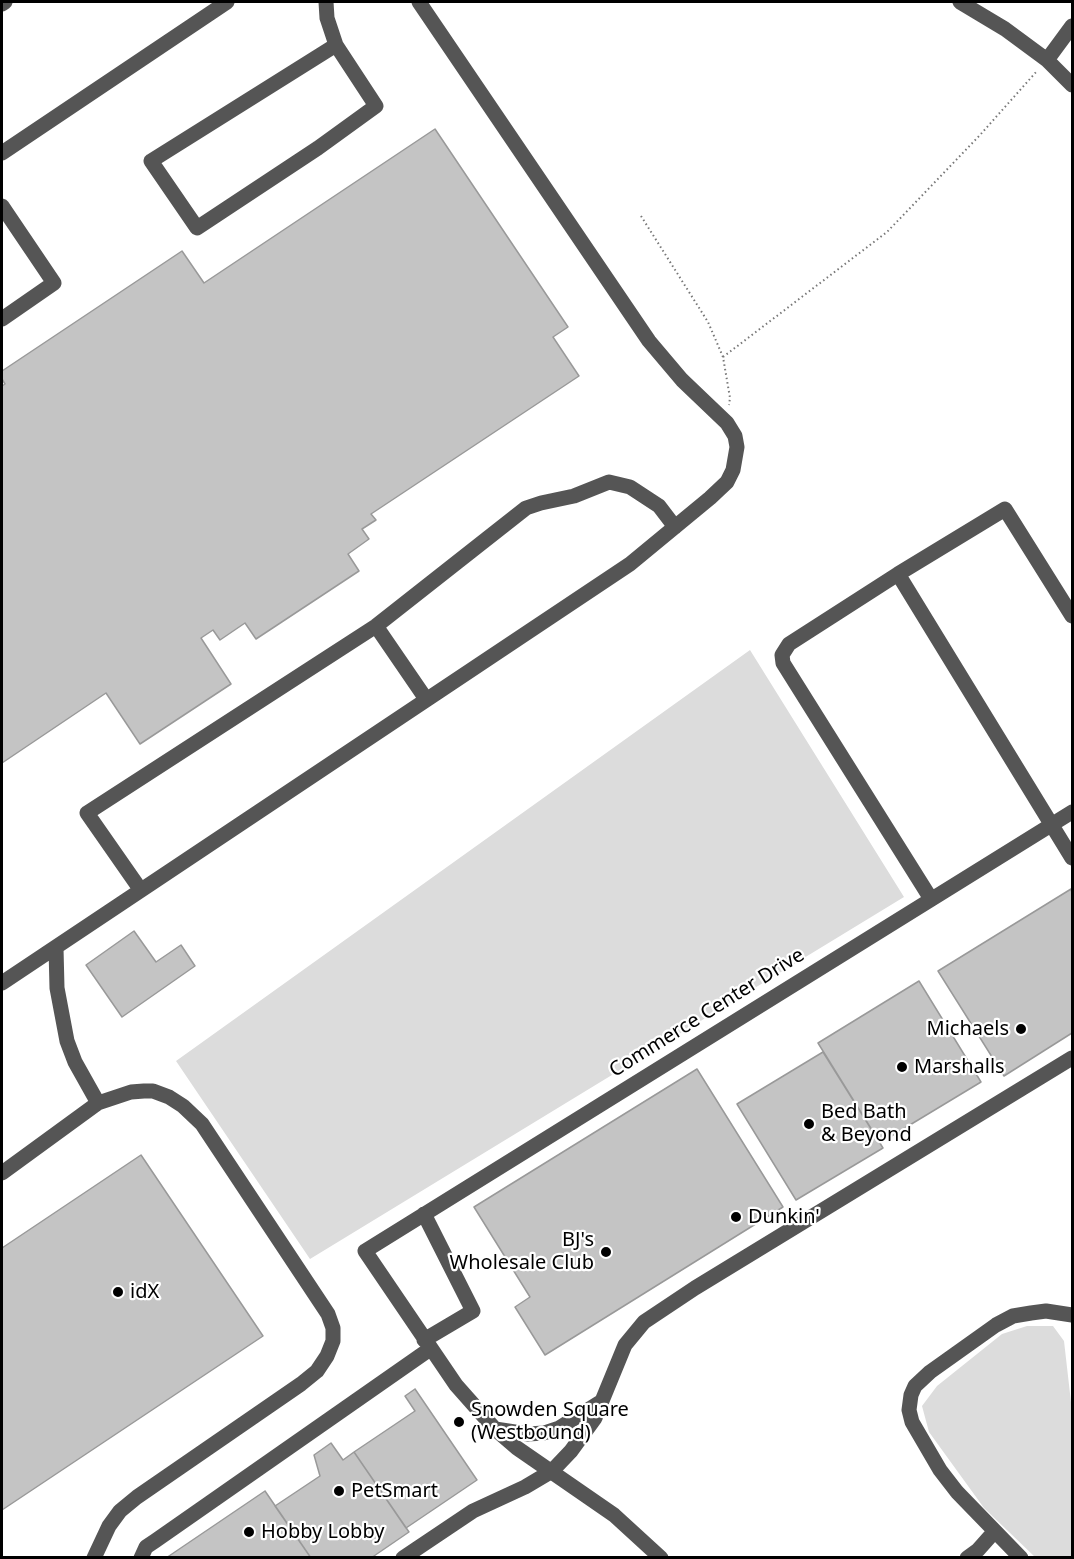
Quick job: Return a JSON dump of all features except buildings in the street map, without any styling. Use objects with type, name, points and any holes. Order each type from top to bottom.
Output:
[{"type":"street","points":[[2,153],[227,2]]},
{"type":"street","points":[[326,2],[327,18],[336,45],[376,106],[318,148],[197,228],[151,161],[336,45]]},
{"type":"street","points":[[2,983],[630,564],[727,482],[733,470],[737,447],[735,436],[727,423],[681,380],[649,341],[419,2]]},
{"type":"street","points":[[960,2],[1005,29],[1047,60],[1072,85]]},
{"type":"street","points":[[1047,60],[1072,26]]},
{"type":"street","points":[[2,206],[54,283],[2,319]]},
{"type":"street","points":[[140,889],[87,813],[376,626],[526,508],[574,496],[609,482],[630,487],[659,506],[675,527]]},
{"type":"street","points":[[931,899],[783,663],[782,656],[789,644],[1005,509],[1072,616]]},
{"type":"street","points":[[898,574],[1072,858]]},
{"type":"street","points":[[376,626],[426,699]]},
{"type":"street","name":"Commerce Center Drive","points":[[427,1345],[364,1251],[1072,812]]},
{"type":"street","points":[[56,948],[57,988],[67,1041],[75,1062],[98,1103]]},
{"type":"street","points":[[403,1557],[473,1511],[552,1472],[583,1436],[603,1401],[624,1345],[634,1332],[652,1316],[1072,1058]]},
{"type":"street","points":[[2,1173],[98,1103],[131,1092],[153,1091],[176,1101],[202,1124],[328,1314],[333,1328],[333,1341],[317,1371],[120,1511],[100,1541],[94,1557]]},
{"type":"street","points":[[141,1557],[146,1547],[155,1540],[473,1311],[424,1214]]},
{"type":"street","points":[[1021,1557],[994,1532],[940,1470],[912,1422],[909,1410],[911,1395],[915,1386],[930,1372],[996,1325],[1013,1317],[1046,1311],[1072,1315]]},
{"type":"street","points":[[427,1345],[456,1385],[495,1429],[517,1448],[614,1515],[661,1557]]},
{"type":"street","points":[[495,1429],[528,1434],[544,1433],[559,1428],[603,1401]]},
{"type":"street","points":[[966,1557],[978,1550],[994,1532]]},
{"type":"path","points":[[723,357],[886,232],[981,135],[1047,60]]},
{"type":"path","points":[[641,216],[702,312],[723,357],[730,398],[727,423]]},
{"type":"shaded area","points":[[750,650],[904,897],[310,1259],[176,1061]]},
{"type":"shaded area","points":[[1027,1326],[1053,1326],[1064,1341],[1072,1411],[1072,1557],[1035,1557],[984,1508],[929,1432],[922,1406],[937,1386],[1002,1334]]},
{"type":"place","name":"Michaels","points":[[1021,1029]]},
{"type":"place","name":"Marshalls","points":[[902,1067]]},
{"type":"place","name":"Bed Bath & Beyond","points":[[809,1124]]},
{"type":"place","name":"Dunkin'","points":[[736,1217]]},
{"type":"place","name":"BJ's Wholesale Club","points":[[606,1252]]},
{"type":"place","name":"idX","points":[[118,1292]]},
{"type":"place","name":"Snowden Square (Westbound)","points":[[459,1422]]},
{"type":"place","name":"PetSmart","points":[[339,1491]]},
{"type":"place","name":"Hobby Lobby","points":[[249,1532]]}]
